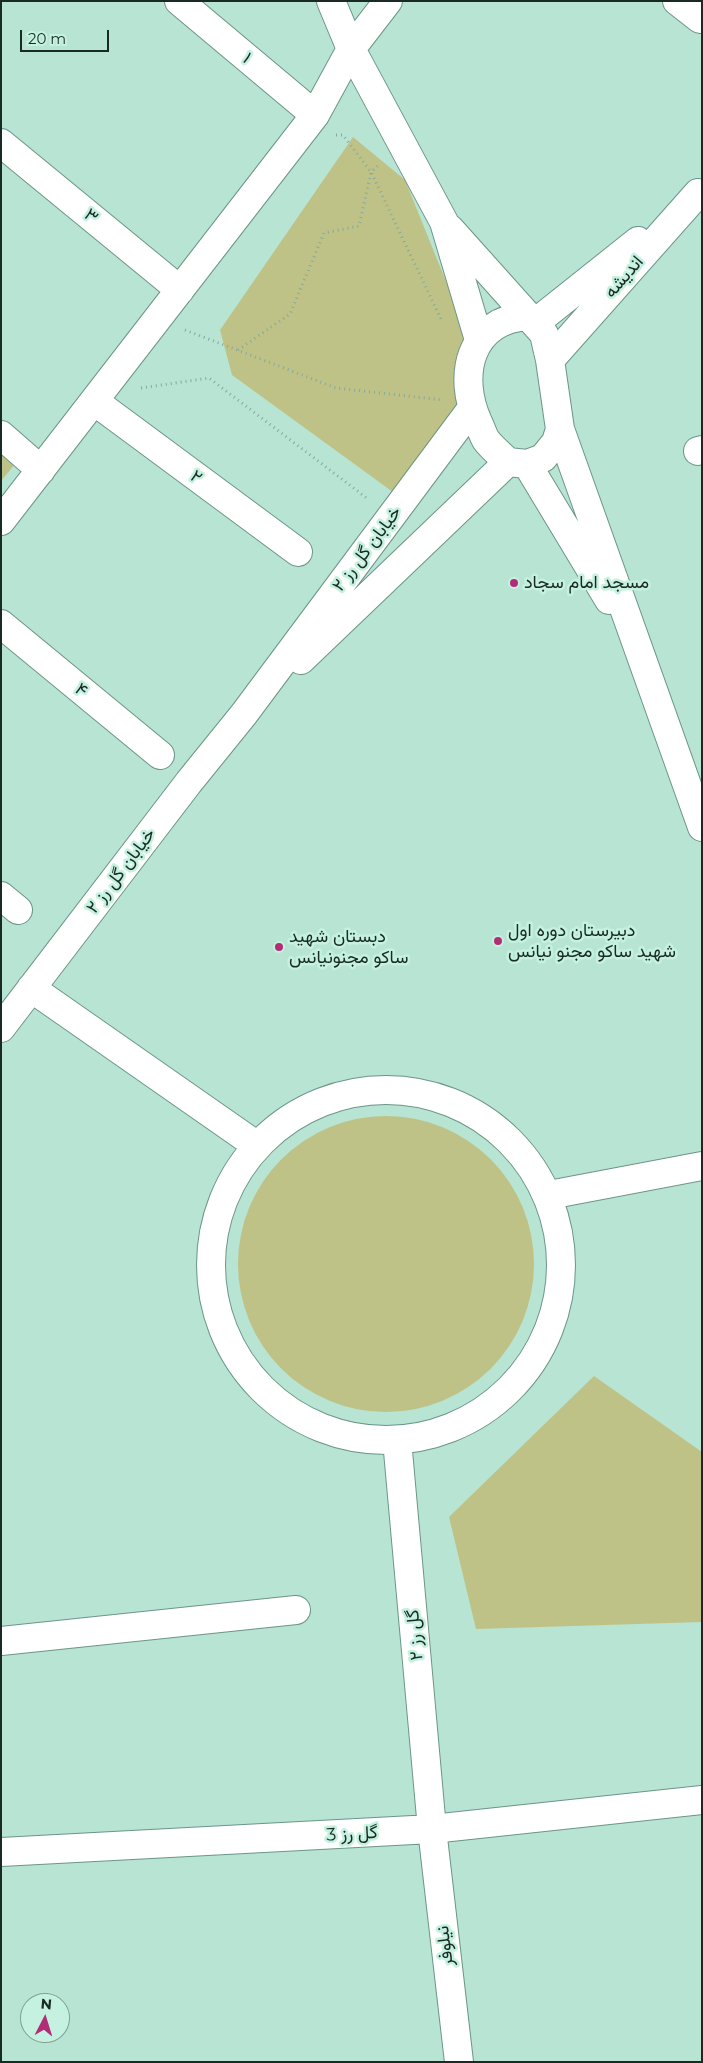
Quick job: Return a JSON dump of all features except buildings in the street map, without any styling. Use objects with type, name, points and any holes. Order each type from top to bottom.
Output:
[{"type":"street","name":"۱","points":[[179,1],[322,126]]},
{"type":"street","points":[[331,1],[352,49],[444,222],[479,340]]},
{"type":"street","points":[[1,521],[180,290],[322,126],[352,49],[388,1]]},
{"type":"street","points":[[677,1],[700,19]]},
{"type":"street","name":"۳","points":[[1,143],[180,290]]},
{"type":"street","name":"اندیشه","points":[[531,320],[700,191]]},
{"type":"street","name":"اندیشه","points":[[550,360],[700,191]]},
{"type":"street","points":[[444,222],[544,334],[550,360],[560,429],[702,827]]},
{"type":"street","points":[[531,320],[511,318],[505,320],[493,326],[479,340],[471,358],[469,378],[472,408],[486,440],[518,463],[641,655]]},
{"type":"street","name":"۲","points":[[94,401],[298,552]]},
{"type":"street","name":"خیابان گل رز ۲","points":[[1,1028],[189,782],[244,714],[472,408]]},
{"type":"street","points":[[518,463],[543,458],[556,442],[560,429]]},
{"type":"street","points":[[1,435],[41,470]]},
{"type":"street","name":"خیابان گل رز ۲","points":[[244,714],[518,463]]},
{"type":"street","name":"۴","points":[[1,624],[160,755]]},
{"type":"street","points":[[32,988],[256,1145]]},
{"type":"street","points":[[358,1091],[416,1091],[472,1110],[517,1146],[549,1195],[563,1252],[558,1307],[536,1358],[499,1400],[451,1428],[397,1440],[346,1436],[300,1418],[259,1387],[228,1343],[212,1293],[211,1240],[226,1189],[256,1145],[303,1110],[358,1091]]},
{"type":"street","points":[[549,1195],[702,1166]]},
{"type":"street","name":"۲ گل رز","points":[[397,1440],[432,1829]]},
{"type":"street","points":[[1,1641],[296,1610]]},
{"type":"street","name":"گل رز 3","points":[[1,1852],[432,1829],[702,1800]]},
{"type":"street","name":"نیلوفر","points":[[432,1829],[459,2062]]},
{"type":"path","points":[[322,126],[343,135],[372,172],[442,322]]},
{"type":"path","points":[[238,350],[290,314],[324,233],[359,226],[372,172],[402,141]]},
{"type":"path","points":[[158,318],[174,326],[336,388],[446,400],[443,409]]},
{"type":"path","points":[[132,389],[210,378],[372,502]]},
{"type":"green space","points":[[353,137],[405,180],[473,348],[455,420],[397,495],[232,375],[220,330]]},
{"type":"green space","points":[[1,454],[15,464],[1,481]]},
{"type":"green space","points":[[371,1116],[401,1116],[429,1122],[456,1133],[480,1149],[501,1170],[517,1194],[528,1221],[534,1249],[532,1293],[517,1334],[501,1358],[480,1379],[456,1395],[429,1406],[401,1412],[371,1412],[343,1406],[316,1395],[292,1379],[271,1358],[255,1334],[244,1307],[238,1279],[238,1249],[244,1221],[255,1194],[271,1170],[292,1149],[316,1133],[343,1122]]},
{"type":"green space","points":[[594,1376],[702,1452],[702,1622],[476,1629],[449,1517]]},
{"type":"place","name":"مسجد امام سجاد","points":[[514,583]]},
{"type":"place","name":"دبیرستان دوره اول شهید ساکو مجنو نیانس","points":[[498,941]]},
{"type":"place","name":"دبستان شهید ساکو مجنونیانس","points":[[279,947]]}]
